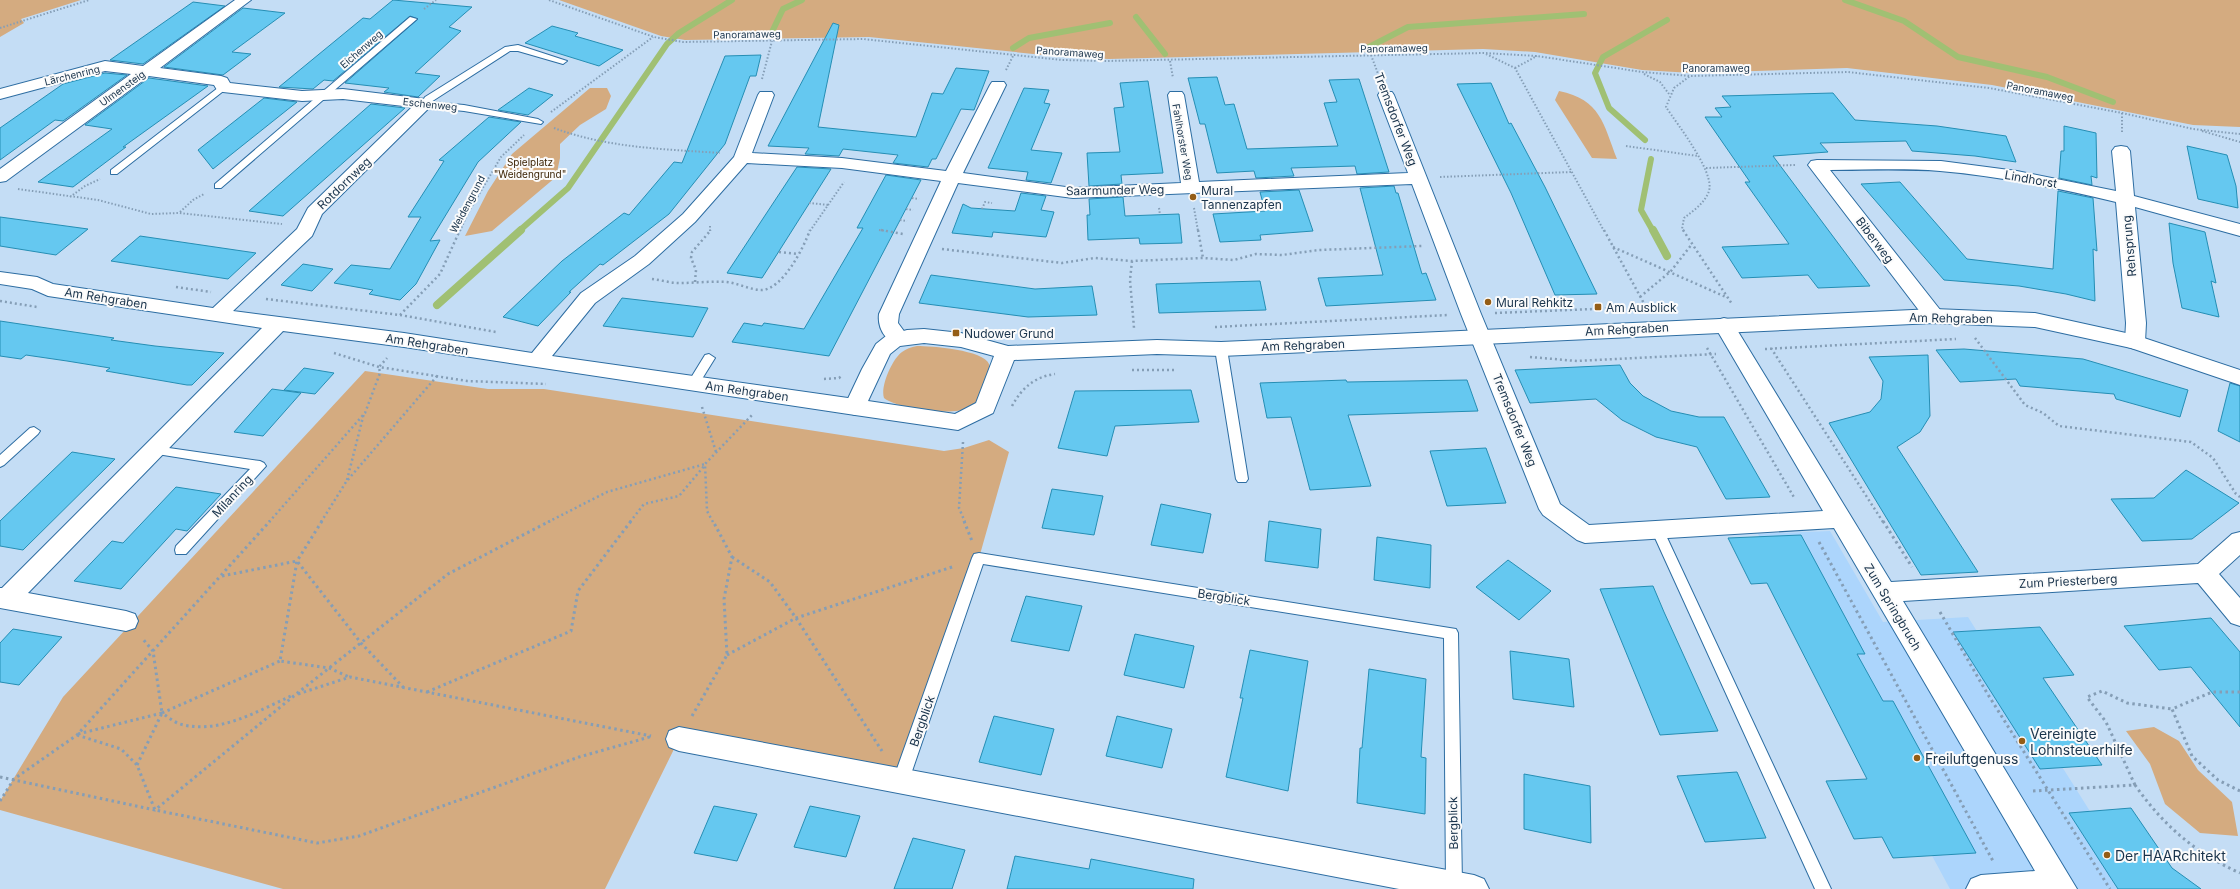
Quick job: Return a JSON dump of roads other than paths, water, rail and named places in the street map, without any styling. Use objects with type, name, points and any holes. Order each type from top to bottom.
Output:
[{"type":"street","name":"Ulmensteig","points":[[0,176],[244,0]]},
{"type":"street","name":"Lärchenring","points":[[0,94],[104,66],[146,70]]},
{"type":"street","name":"Eschenweg","points":[[146,70],[221,81],[223,86],[322,97],[343,94],[425,104]]},
{"type":"street","points":[[855,407],[884,349],[899,338],[888,324],[888,314],[952,177],[998,85]]},
{"type":"street","points":[[537,361],[588,298],[631,268],[689,218],[742,158],[766,95]]},
{"type":"street","name":"Fahlhorster Weg","points":[[1176,95],[1191,189]]},
{"type":"street","name":"Tremsdorfer Weg","points":[[1386,95],[1480,338],[1551,509],[1585,534],[1808,522],[1839,518]]},
{"type":"street","name":"Rotdornweg","points":[[217,315],[305,232],[314,212],[425,104]]},
{"type":"street","name":"Rehsprung","points":[[2121,151],[2136,323],[2135,342]]},
{"type":"street","name":"Saarmunder Weg","points":[[742,158],[854,165],[1073,193],[1418,178]]},
{"type":"street","name":"Lindhorst","points":[[1817,165],[1940,166],[2030,178],[2126,197],[2240,230]]},
{"type":"street","name":"Biberweg","points":[[1817,165],[1934,316]]},
{"type":"street","name":"Am Rehgraben","points":[[1,279],[37,283],[48,290],[278,324],[404,340],[537,361],[958,422],[985,408],[1006,353]]},
{"type":"street","name":"Am Rehgraben","points":[[899,338],[927,336],[988,345],[1006,353],[1157,347],[1221,349],[1480,338],[1734,324],[1934,316],[2035,320],[2135,342],[2240,378]]},
{"type":"street","points":[[4,599],[155,450],[278,324]]},
{"type":"street","name":"Zum Springbruch","points":[[1734,324],[1740,351],[2060,887]]},
{"type":"street","points":[[2240,541],[2204,573],[2240,616]]},
{"type":"street","name":"Zum Priesterberg","points":[[1884,592],[2204,573]]},
{"type":"street","points":[[4,599],[126,621]]},
{"type":"street","name":"Bergblick","points":[[679,739],[1464,887]]},
{"type":"street","points":[[1994,888],[2060,887]]},
{"type":"lane","name":"Eichenweg","points":[[322,97],[413,18]]},
{"type":"lane","points":[[425,104],[428,99],[508,49],[518,48],[563,61]]},
{"type":"lane","points":[[114,172],[223,86]]},
{"type":"lane","points":[[218,186],[322,97]]},
{"type":"lane","name":"Eschenweg","points":[[425,104],[464,108],[538,122]]},
{"type":"lane","points":[[1221,349],[1242,479]]},
{"type":"lane","points":[[693,384],[709,358]]},
{"type":"lane","points":[[0,462],[34,431]]},
{"type":"lane","name":"Milanring","points":[[155,450],[260,466],[181,550]]},
{"type":"lane","points":[[1657,529],[1823,889]]},
{"type":"lane","name":"Bergblick","points":[[901,780],[979,558],[1451,633],[1464,887]]},
{"type":"waterway","points":[[519,231],[568,188],[667,44],[679,33],[732,0]]},
{"type":"waterway","points":[[771,34],[783,9],[802,0]]},
{"type":"waterway","points":[[1845,0],[1904,21],[1958,57],[2047,77],[2113,102]]},
{"type":"waterway","points":[[1369,47],[1408,27],[1584,14]]},
{"type":"waterway","points":[[1136,17],[1165,54]]},
{"type":"waterway","points":[[1645,140],[1609,108],[1595,73],[1603,57],[1667,20]]},
{"type":"waterway","points":[[1013,48],[1029,38],[1110,23]]},
{"type":"waterway","points":[[1651,159],[1641,210],[1653,231]]},
{"type":"waterway","points":[[437,305],[521,230]]},
{"type":"waterway","points":[[1653,230],[1667,256]]},
{"type":"place","name":"Mural Tannenzapfen","points":[[1193,197]]},
{"type":"place","name":"Mural Rehkitz","points":[[1488,302]]},
{"type":"place","name":"Am Ausblick","points":[[1598,307]]},
{"type":"place","name":"Nudower Grund","points":[[956,333]]},
{"type":"place","name":"Vereinigte Lohnsteuerhilfe","points":[[2022,741]]},
{"type":"place","name":"Freiluftgenuss","points":[[1917,758]]},
{"type":"place","name":"Der HAARchitekt","points":[[2107,855]]},
{"type":"park label","name":"Spielplatz \"Weidengrund\"","points":[[530,168]]}]
